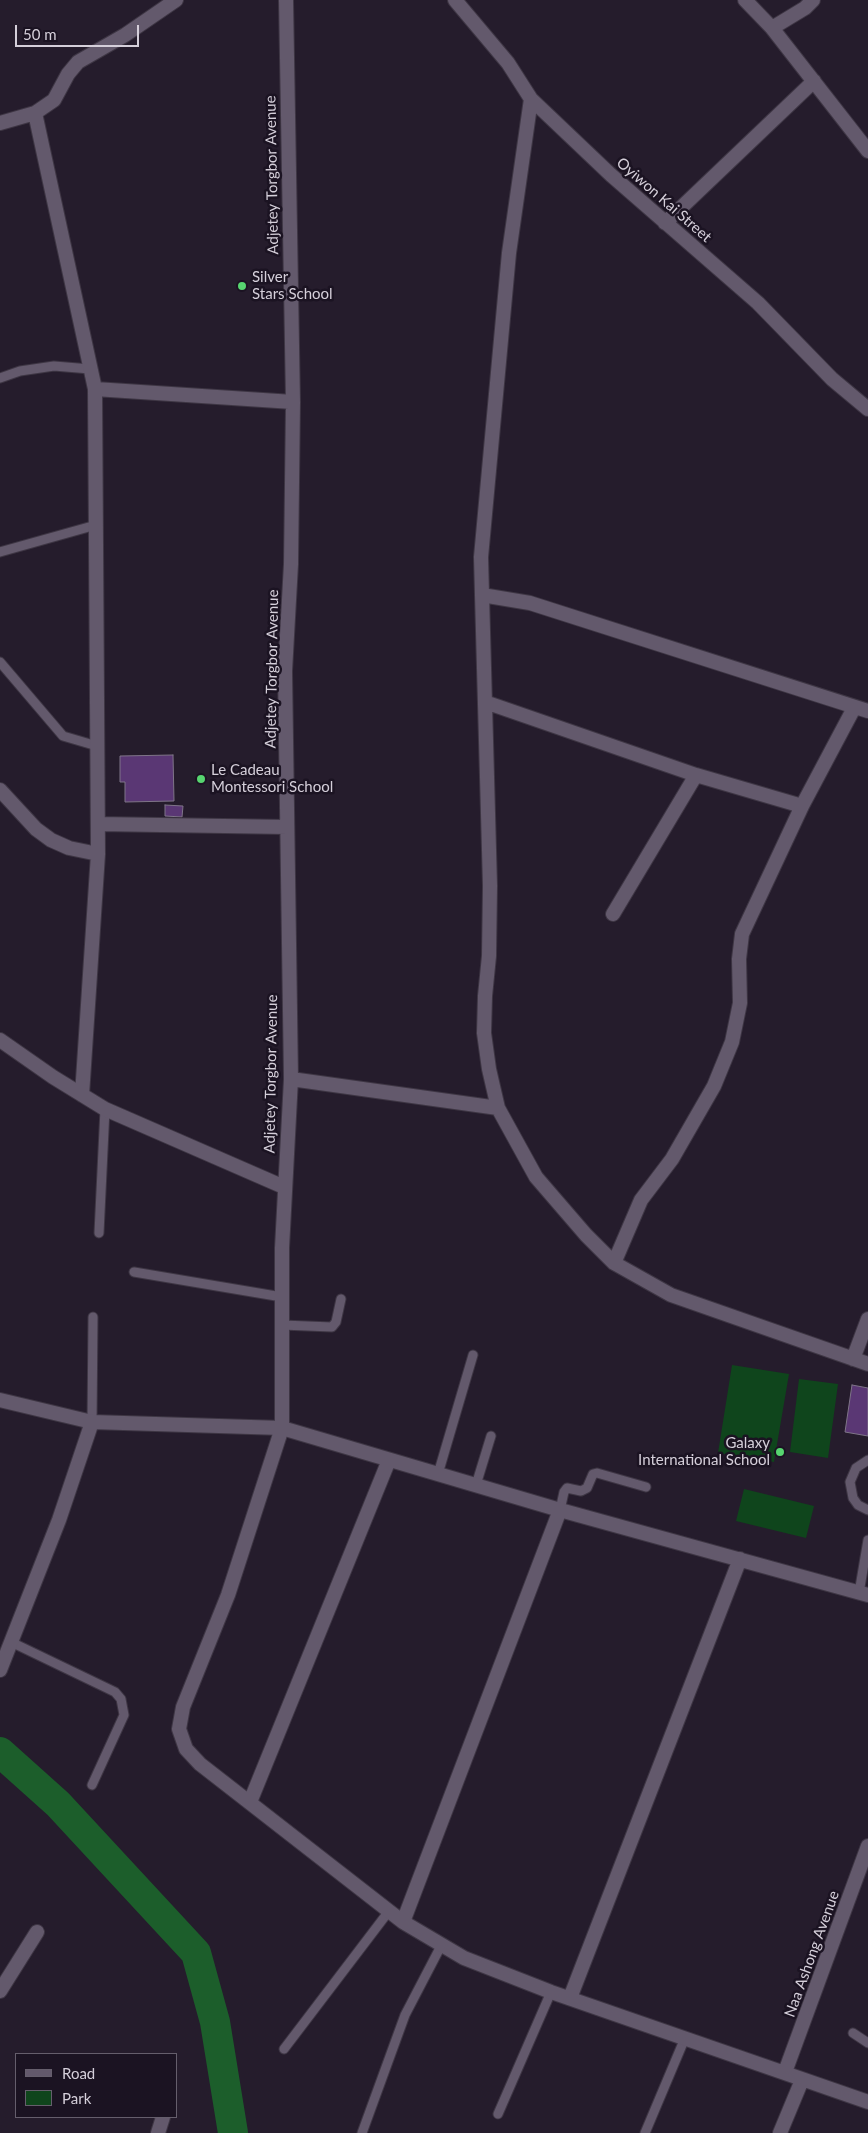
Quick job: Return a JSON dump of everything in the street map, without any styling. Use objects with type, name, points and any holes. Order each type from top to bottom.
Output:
[{"type":"street","points":[[0,123],[35,113],[54,100],[68,74],[78,62],[176,0]]},
{"type":"street","name":"Adjetey Torgbor Avenue","points":[[286,0],[293,402],[292,564],[285,671],[291,1079],[284,1187],[282,1428],[228,1595],[183,1707],[179,1729],[186,1748],[196,1759],[403,1922],[464,1958],[551,1992],[868,2102]]},
{"type":"street","name":"Oyiwon Kai Street","points":[[455,0],[508,63],[531,99],[611,175],[758,303],[832,379],[868,409]]},
{"type":"street","points":[[745,0],[772,28],[868,151]]},
{"type":"street","points":[[772,28],[805,8],[813,0]]},
{"type":"street","points":[[665,223],[814,81]]},
{"type":"street","points":[[531,99],[508,262],[481,557],[490,894],[489,956],[484,1033],[489,1069],[498,1108],[536,1177],[586,1235],[614,1263],[671,1295],[868,1364]]},
{"type":"street","points":[[35,113],[95,389],[98,854],[82,1095]]},
{"type":"street","points":[[95,389],[293,402]]},
{"type":"street","points":[[482,595],[530,603],[861,710],[802,806],[742,934],[739,960],[740,1003],[732,1042],[714,1086],[672,1159],[641,1200],[614,1263]]},
{"type":"street","points":[[485,702],[696,775],[802,806]]},
{"type":"street","points":[[613,914],[696,775]]},
{"type":"street","points":[[0,790],[36,829],[51,840],[69,848],[98,854]]},
{"type":"street","points":[[98,824],[287,827]]},
{"type":"street","points":[[0,1040],[105,1109],[284,1187]]},
{"type":"street","points":[[291,1079],[498,1108]]},
{"type":"street","points":[[853,1359],[868,1319]]},
{"type":"street","points":[[0,1400],[92,1422],[282,1428],[560,1510],[863,1594]]},
{"type":"street","points":[[0,1670],[59,1520],[92,1422]]},
{"type":"street","points":[[250,1802],[389,1460]]},
{"type":"street","points":[[403,1922],[560,1510]]},
{"type":"street","points":[[570,1998],[740,1559]]},
{"type":"street","name":"Naa Ashong Avenue","points":[[785,2072],[868,1846]]},
{"type":"street","points":[[0,1991],[37,1932]]},
{"type":"street","points":[[780,2133],[802,2080]]},
{"type":"street","points":[[158,2133],[163,2118]]},
{"type":"lane","points":[[0,378],[20,370],[54,366],[90,369]]},
{"type":"lane","points":[[0,552],[96,525]]},
{"type":"lane","points":[[0,662],[63,736],[97,746]]},
{"type":"lane","points":[[99,1233],[105,1109]]},
{"type":"lane","points":[[134,1272],[282,1297]]},
{"type":"lane","points":[[282,1325],[332,1327],[336,1322],[341,1299]]},
{"type":"lane","points":[[92,1422],[93,1318]]},
{"type":"lane","points":[[438,1474],[473,1354]]},
{"type":"lane","points":[[476,1485],[491,1436]]},
{"type":"lane","points":[[868,1460],[856,1468],[850,1482],[853,1498],[858,1505],[868,1510]]},
{"type":"lane","points":[[560,1510],[564,1492],[567,1488],[581,1491],[587,1488],[592,1474],[597,1473],[646,1487]]},
{"type":"lane","points":[[863,1594],[868,1540]]},
{"type":"lane","points":[[11,1642],[115,1692],[121,1699],[124,1715],[92,1785]]},
{"type":"lane","points":[[284,2049],[389,1911]]},
{"type":"lane","points":[[362,2133],[405,2015],[442,1944]]},
{"type":"lane","points":[[498,2114],[551,1992]]},
{"type":"lane","points":[[852,2033],[868,2043]]},
{"type":"lane","points":[[645,2133],[684,2038]]},
{"type":"green space","points":[[732,1365],[789,1374],[774,1462],[718,1453]]},
{"type":"green space","points":[[799,1379],[838,1384],[828,1458],[790,1452]]},
{"type":"green space","points":[[744,1489],[814,1506],[806,1538],[736,1521]]},
{"type":"building","points":[[173,755],[174,801],[125,802],[125,782],[120,782],[120,756]]},
{"type":"building","points":[[165,805],[183,806],[182,817],[165,816]]},
{"type":"building","points":[[852,1385],[868,1388],[868,1436],[845,1432]]},
{"type":"waterway","points":[[0,1752],[58,1804],[196,1953],[215,2022],[233,2133]]},
{"type":"place","name":"Silver Stars School","points":[[242,286]]},
{"type":"place","name":"Le Cadeau Montessori School","points":[[201,779]]},
{"type":"place","name":"Galaxy International School","points":[[780,1452]]}]
